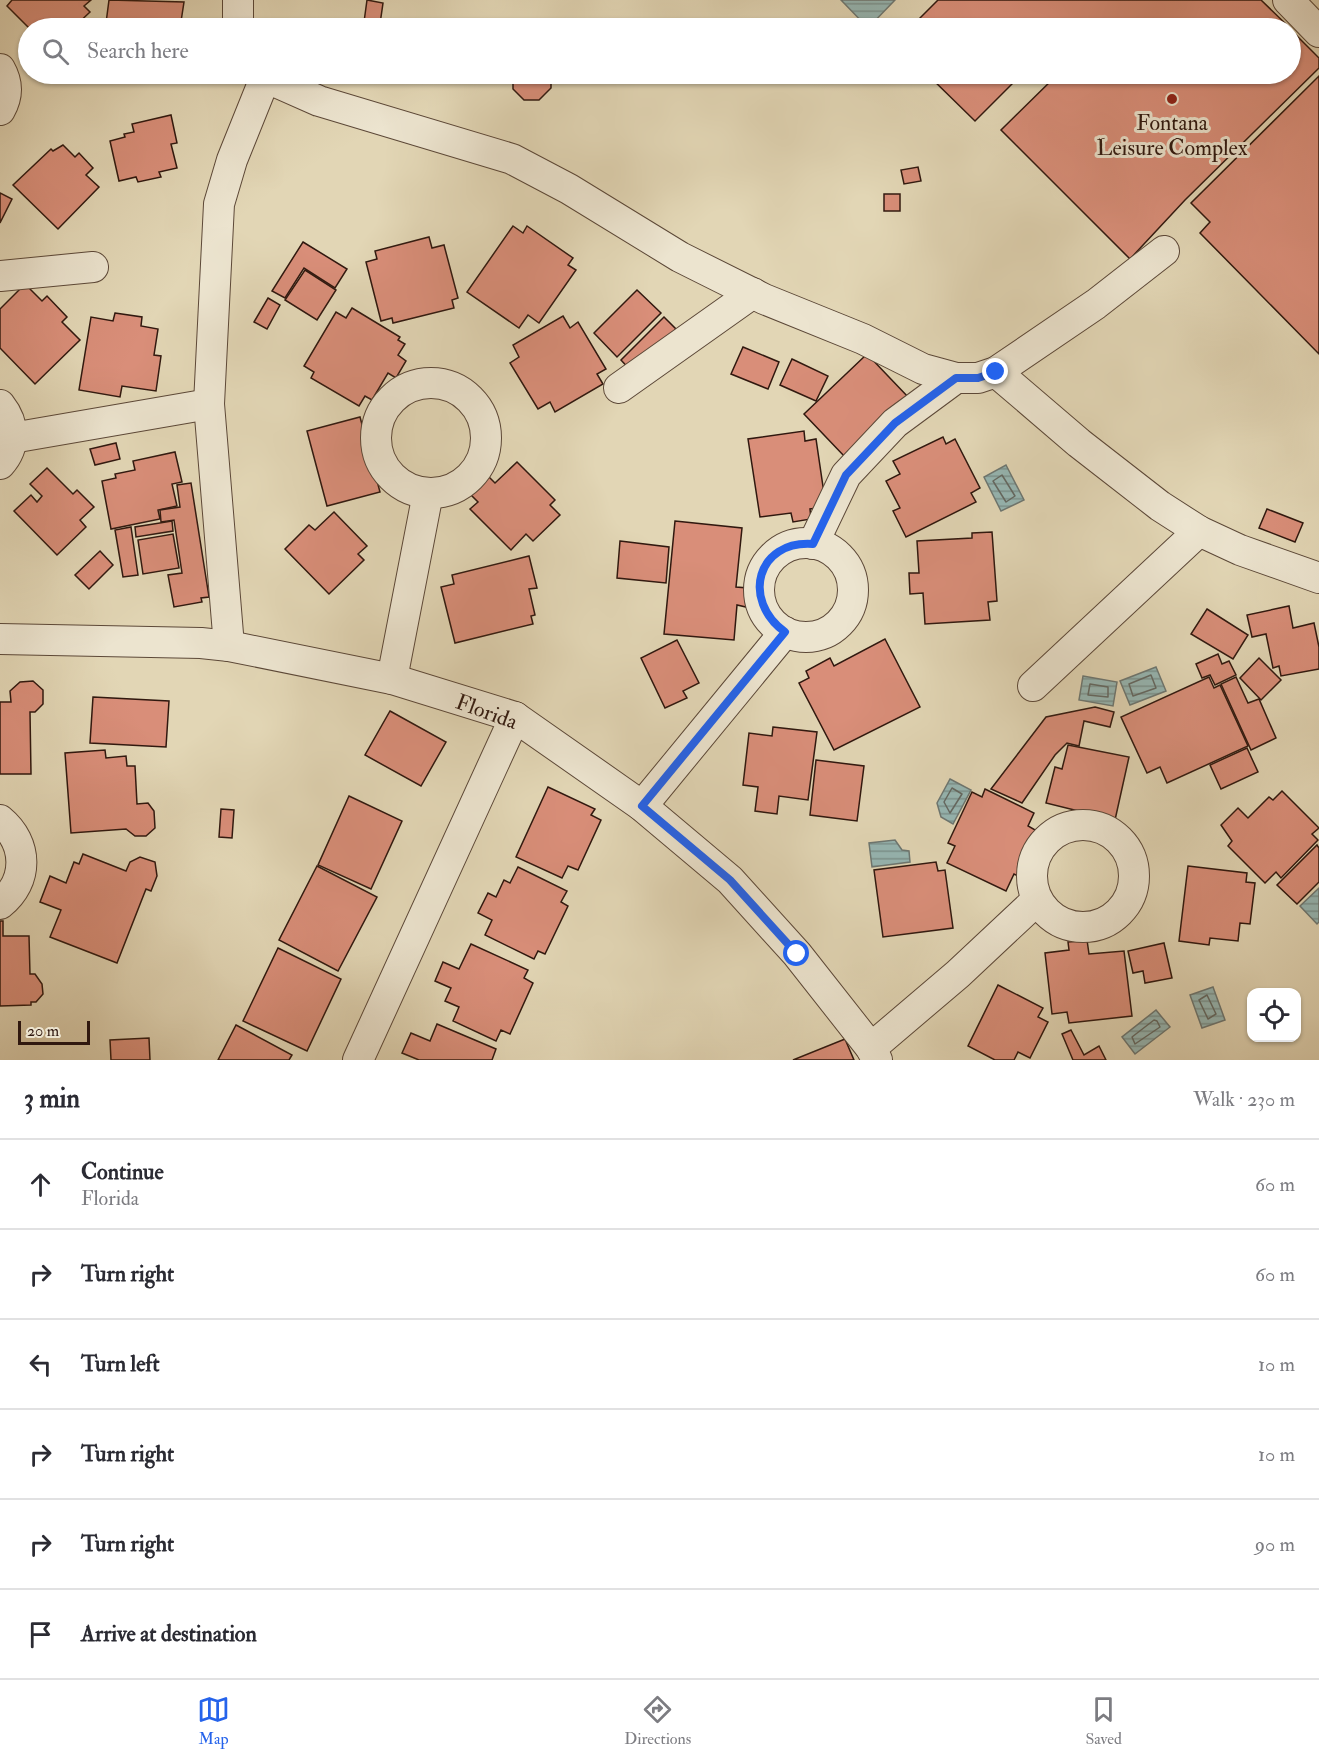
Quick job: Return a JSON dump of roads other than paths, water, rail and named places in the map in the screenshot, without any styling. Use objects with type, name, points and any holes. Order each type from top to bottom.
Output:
[{"type":"street","points":[[238,0],[238,18]]},
{"type":"street","points":[[1288,0],[1318,30]]},
{"type":"street","points":[[0,69],[7,86],[6,98],[0,110]]},
{"type":"street","points":[[229,646],[209,404],[219,204],[259,84]]},
{"type":"street","points":[[280,84],[319,101],[512,159],[569,189],[680,257],[753,293],[862,339],[923,369],[956,378],[978,378],[996,372],[1096,304],[1164,251]]},
{"type":"street","points":[[0,276],[93,267]]},
{"type":"street","points":[[619,388],[753,293]]},
{"type":"street","points":[[996,372],[1079,443],[1161,506],[1199,531],[1240,550],[1319,578]]},
{"type":"street","points":[[813,544],[846,475],[895,423],[956,378]]},
{"type":"street","points":[[12,438],[209,404]]},
{"type":"street","points":[[0,405],[8,416],[12,438],[10,449],[0,464]]},
{"type":"street","points":[[392,679],[428,493]]},
{"type":"street","points":[[1033,687],[1199,531]]},
{"type":"street","points":[[813,544],[834,553],[849,573],[851,601],[837,625],[812,636],[785,632],[765,613],[760,601],[761,574],[777,552],[789,546],[813,544]]},
{"type":"street","points":[[642,806],[785,632]]},
{"type":"street","name":"Florida","points":[[0,639],[201,643],[229,646],[392,679],[515,717],[642,806],[730,880],[797,954],[874,1054]]},
{"type":"street","points":[[358,1060],[515,717]]},
{"type":"street","points":[[0,820],[16,838],[22,862],[16,887],[0,904]]},
{"type":"street","points":[[874,1054],[1037,900]]},
{"type":"water","points":[[841,0],[895,0],[878,18],[858,18]]},
{"type":"water","points":[[1006,465],[1024,500],[1001,511],[984,477]]},
{"type":"water","points":[[1156,667],[1166,691],[1130,705],[1120,681]]},
{"type":"water","points":[[1083,676],[1117,682],[1113,706],[1079,700]]},
{"type":"water","points":[[950,779],[971,790],[953,824],[941,817],[937,803]]},
{"type":"water","points":[[895,840],[902,850],[909,851],[910,862],[872,867],[869,843]]},
{"type":"water","points":[[1319,888],[1319,922],[1317,924],[1300,906]]},
{"type":"water","points":[[1213,987],[1225,1020],[1202,1028],[1190,995]]},
{"type":"water","points":[[1156,1010],[1170,1027],[1135,1054],[1122,1037]]},
{"type":"place","name":"Fontana Leisure Complex","points":[[1172,99]]}]
